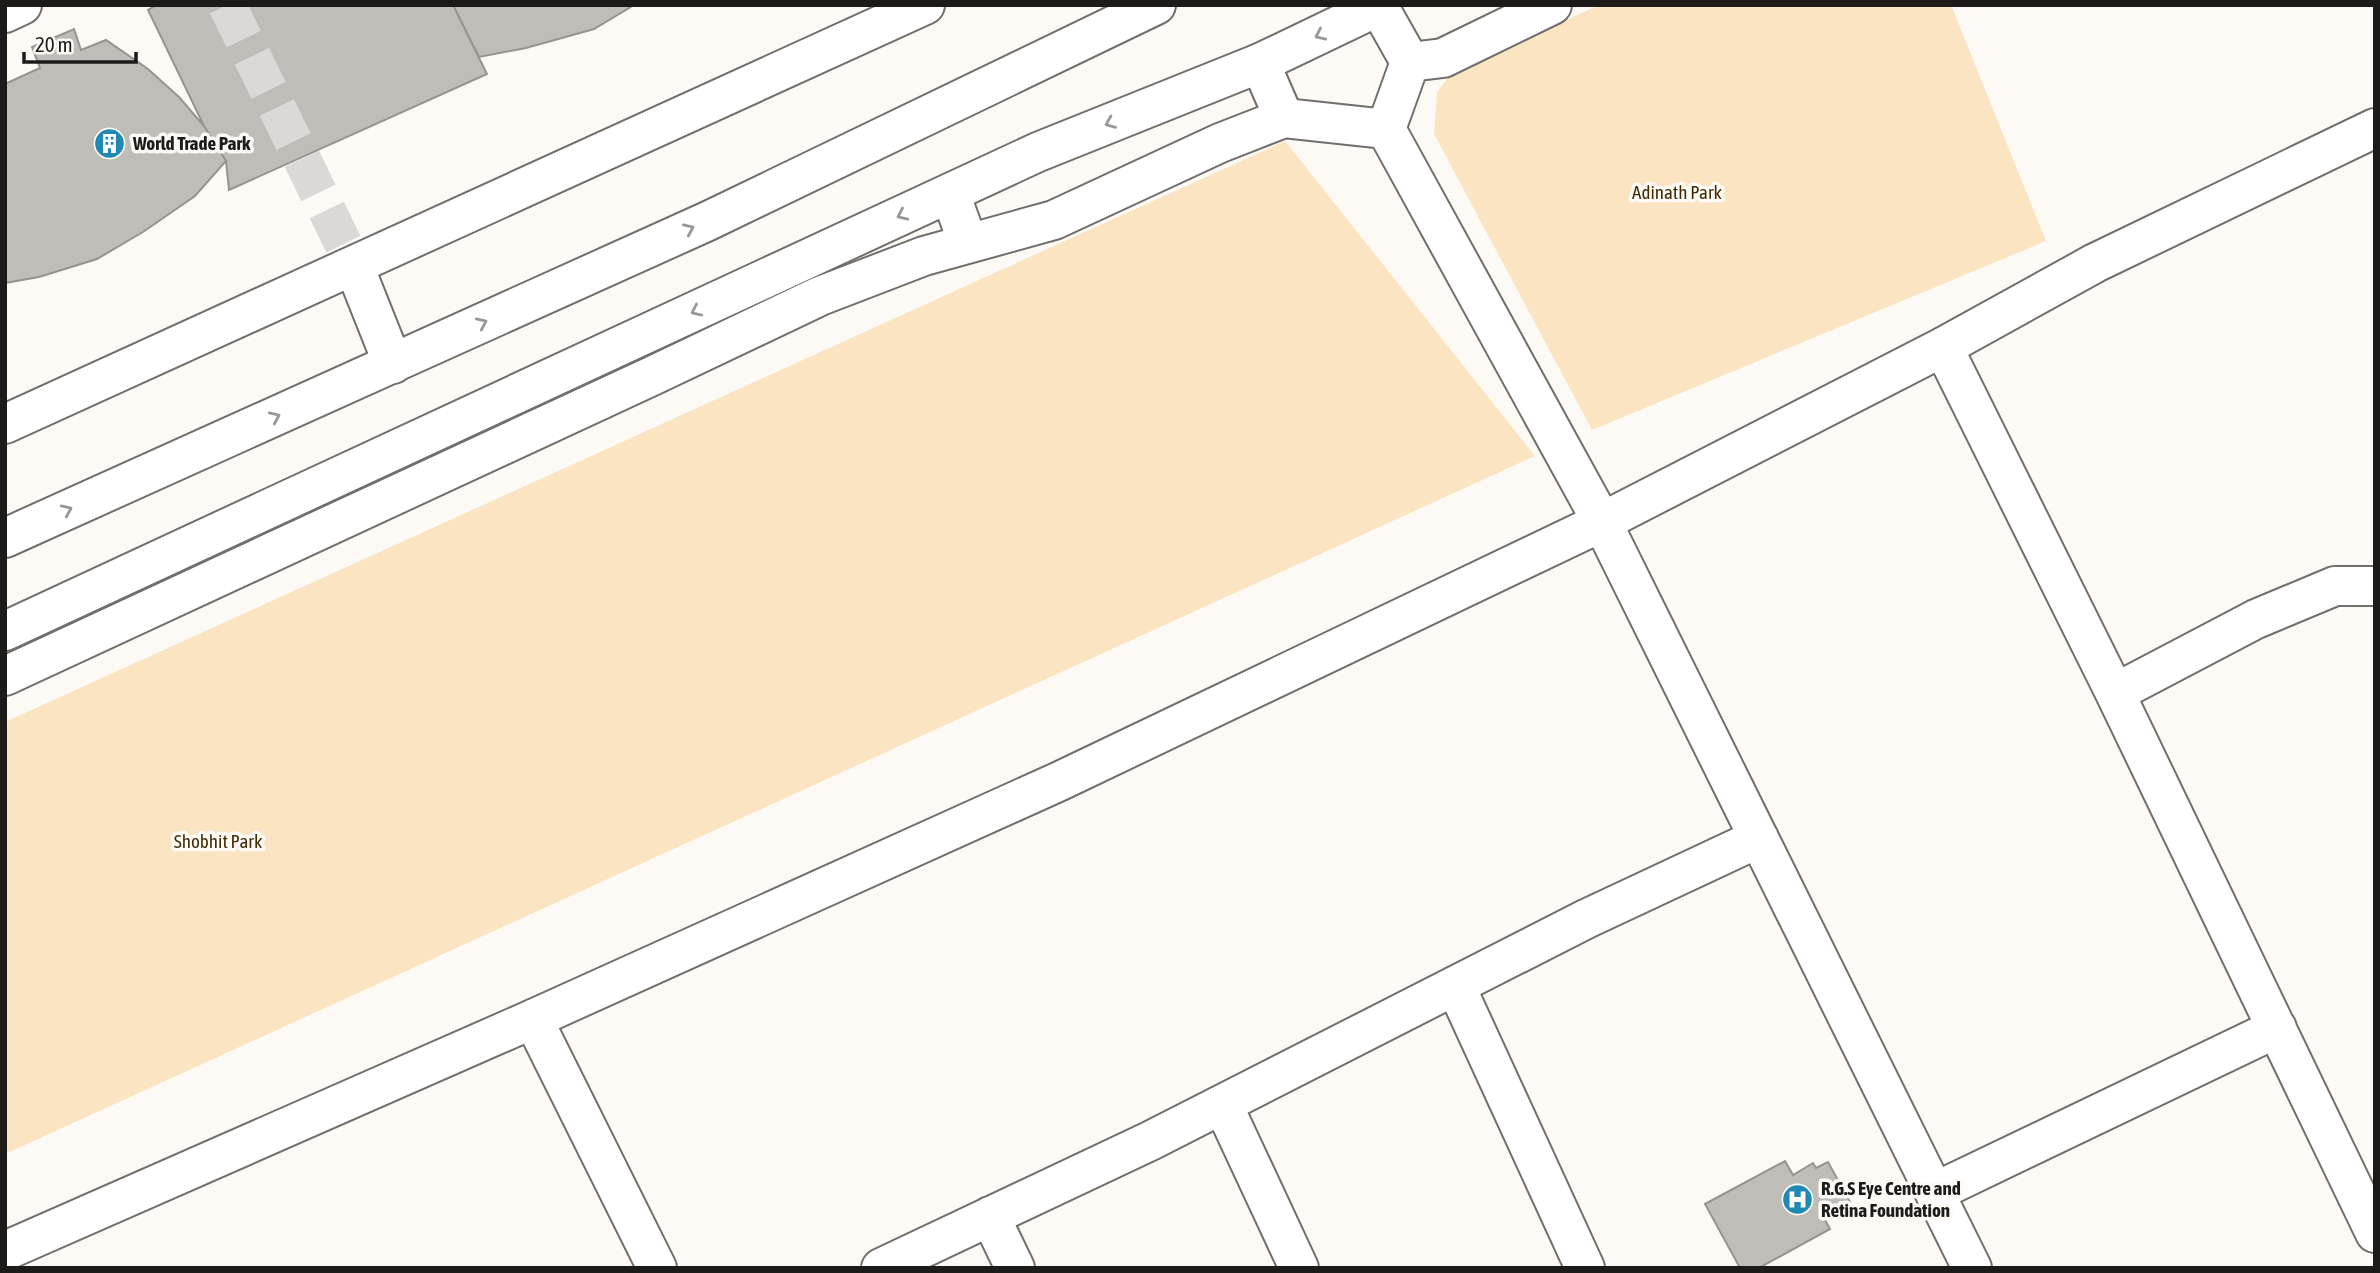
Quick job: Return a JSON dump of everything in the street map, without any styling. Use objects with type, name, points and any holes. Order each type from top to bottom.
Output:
[{"type":"street","points":[[5,13],[22,5]]},
{"type":"street","points":[[5,424],[925,5]]},
{"type":"street","points":[[5,538],[708,221],[1156,5]]},
{"type":"street","points":[[1410,62],[1443,58],[1552,5]]},
{"type":"street","points":[[5,631],[1038,152],[1260,63],[1380,6],[1410,62],[1386,129],[1602,522],[1972,1268]]},
{"type":"street","points":[[1260,63],[1284,118]]},
{"type":"street","points":[[5,676],[820,296],[924,256],[1054,220],[1220,143],[1284,118],[1386,129]]},
{"type":"street","points":[[5,1251],[533,1019],[1060,781],[1602,522],[1943,347],[2095,263],[2375,128]]},
{"type":"street","points":[[950,193],[968,243]]},
{"type":"street","points":[[354,266],[393,364]]},
{"type":"street","points":[[1943,347],[2115,693],[2375,1233]]},
{"type":"street","points":[[2115,693],[2256,619],[2335,586],[2375,586]]},
{"type":"street","points":[[881,1268],[1223,1105],[1586,919],[1759,838]]},
{"type":"street","points":[[1456,987],[1585,1268]]},
{"type":"street","points":[[533,1019],[657,1268]]},
{"type":"street","points":[[1935,1192],[2277,1028]]},
{"type":"street","points":[[1223,1105],[1299,1268]]},
{"type":"street","points":[[990,1216],[1015,1268]]},
{"type":"green space","name":"Adinath Park","points":[[1599,5],[1951,5],[2046,241],[1592,430],[1434,134],[1437,92],[1452,73]]},
{"type":"green space","name":"Shobhit Park","points":[[1285,141],[1535,456],[5,1154],[5,722]]},
{"type":"building","points":[[157,5],[453,5],[487,74],[229,190],[226,161],[204,126],[148,10]]},
{"type":"building","points":[[453,5],[634,5],[594,29],[526,48],[479,57]]},
{"type":"building","name":"World Trade Park","points":[[74,29],[81,50],[106,40],[148,69],[179,97],[204,126],[226,161],[195,196],[143,232],[97,259],[39,277],[5,283],[5,84],[40,68],[32,47]]},
{"type":"building","points":[[1785,1161],[1793,1175],[1813,1163],[1816,1168],[1828,1162],[1850,1202],[1823,1216],[1830,1229],[1759,1268],[1740,1268],[1705,1204]]},
{"type":"tunnel","points":[[227,5],[354,266]]},
{"type":"place","name":"World Trade Park","points":[[110,143]]},
{"type":"place","name":"R.G.S Eye Centre and Retina Foundation","points":[[1798,1199]]}]
